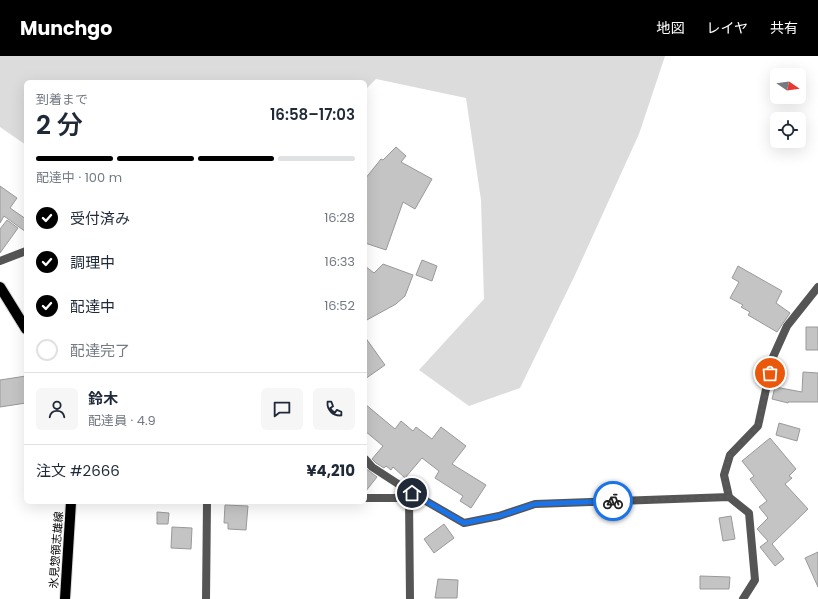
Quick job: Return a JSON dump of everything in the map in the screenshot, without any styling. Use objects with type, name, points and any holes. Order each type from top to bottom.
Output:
[{"type":"main road","points":[[0,286],[24,326]]},
{"type":"main road","name":"氷見惣領志雄線","points":[[65,599],[71,504]]},
{"type":"street","points":[[0,261],[24,252]]},
{"type":"street","points":[[743,599],[755,580],[749,513],[729,497],[724,475],[730,455],[758,426],[773,357],[787,326],[818,287]]},
{"type":"street","points":[[367,461],[410,496],[464,523],[499,516],[535,504],[729,497]]},
{"type":"street","points":[[367,498],[410,496]]},
{"type":"street","points":[[410,496],[410,599]]},
{"type":"street","points":[[206,599],[207,504]]},
{"type":"shaded area","points":[[0,56],[665,56],[639,134],[575,275],[520,388],[469,406],[419,370],[484,299],[481,200],[466,98],[376,79],[367,88],[367,80],[24,80],[24,144],[0,127]]},
{"type":"building","points":[[396,147],[406,156],[401,162],[432,179],[415,209],[403,202],[386,250],[367,244],[367,176],[381,159],[383,160]]},
{"type":"building","points":[[0,186],[17,198],[10,208],[24,218],[24,231],[4,216],[0,223]]},
{"type":"building","points":[[7,220],[18,228],[0,253],[0,229]]},
{"type":"building","points":[[422,260],[437,266],[432,281],[416,275]]},
{"type":"building","points":[[383,264],[413,275],[405,296],[396,304],[367,320],[367,268],[374,273]]},
{"type":"building","points":[[738,266],[782,291],[776,303],[790,313],[777,332],[748,315],[750,312],[741,307],[743,305],[730,298],[739,282],[732,278]]},
{"type":"building","points":[[806,327],[818,327],[818,350],[806,350]]},
{"type":"building","points":[[367,340],[385,365],[367,378]]},
{"type":"building","points":[[803,372],[818,373],[818,402],[788,403],[772,399],[775,387],[802,392]]},
{"type":"building","points":[[24,376],[24,403],[0,407],[0,380]]},
{"type":"building","points":[[367,406],[395,429],[401,421],[413,431],[416,427],[432,439],[441,427],[466,446],[452,464],[486,485],[471,508],[460,501],[463,496],[435,478],[439,471],[422,458],[405,478],[393,467],[391,470],[386,466],[384,468],[376,463],[372,459],[383,446],[367,433]]},
{"type":"building","points":[[779,423],[800,429],[797,441],[776,435]]},
{"type":"building","points":[[770,438],[796,469],[789,476],[792,478],[785,484],[808,509],[772,544],[784,559],[775,566],[760,547],[768,541],[757,529],[768,518],[759,507],[767,501],[750,479],[754,476],[742,461]]},
{"type":"building","points":[[367,470],[377,477],[367,490]]},
{"type":"building","points":[[225,505],[248,506],[246,530],[228,529],[228,523],[224,523]]},
{"type":"building","points":[[157,512],[169,513],[168,524],[157,524]]},
{"type":"building","points":[[731,516],[735,539],[723,541],[719,518]]},
{"type":"building","points":[[444,524],[454,538],[434,553],[424,539]]},
{"type":"building","points":[[172,527],[192,528],[191,549],[171,548]]},
{"type":"building","points":[[818,552],[818,587],[805,558]]},
{"type":"building","points":[[700,576],[730,577],[729,589],[700,589]]},
{"type":"building","points":[[438,579],[458,580],[457,598],[435,598]]},
{"type":"way so far","points":[[613,501],[729,497],[724,475],[730,455],[758,426],[770,373]]},
{"type":"route","points":[[412,493],[464,523],[499,516],[535,504],[613,501]]}]
